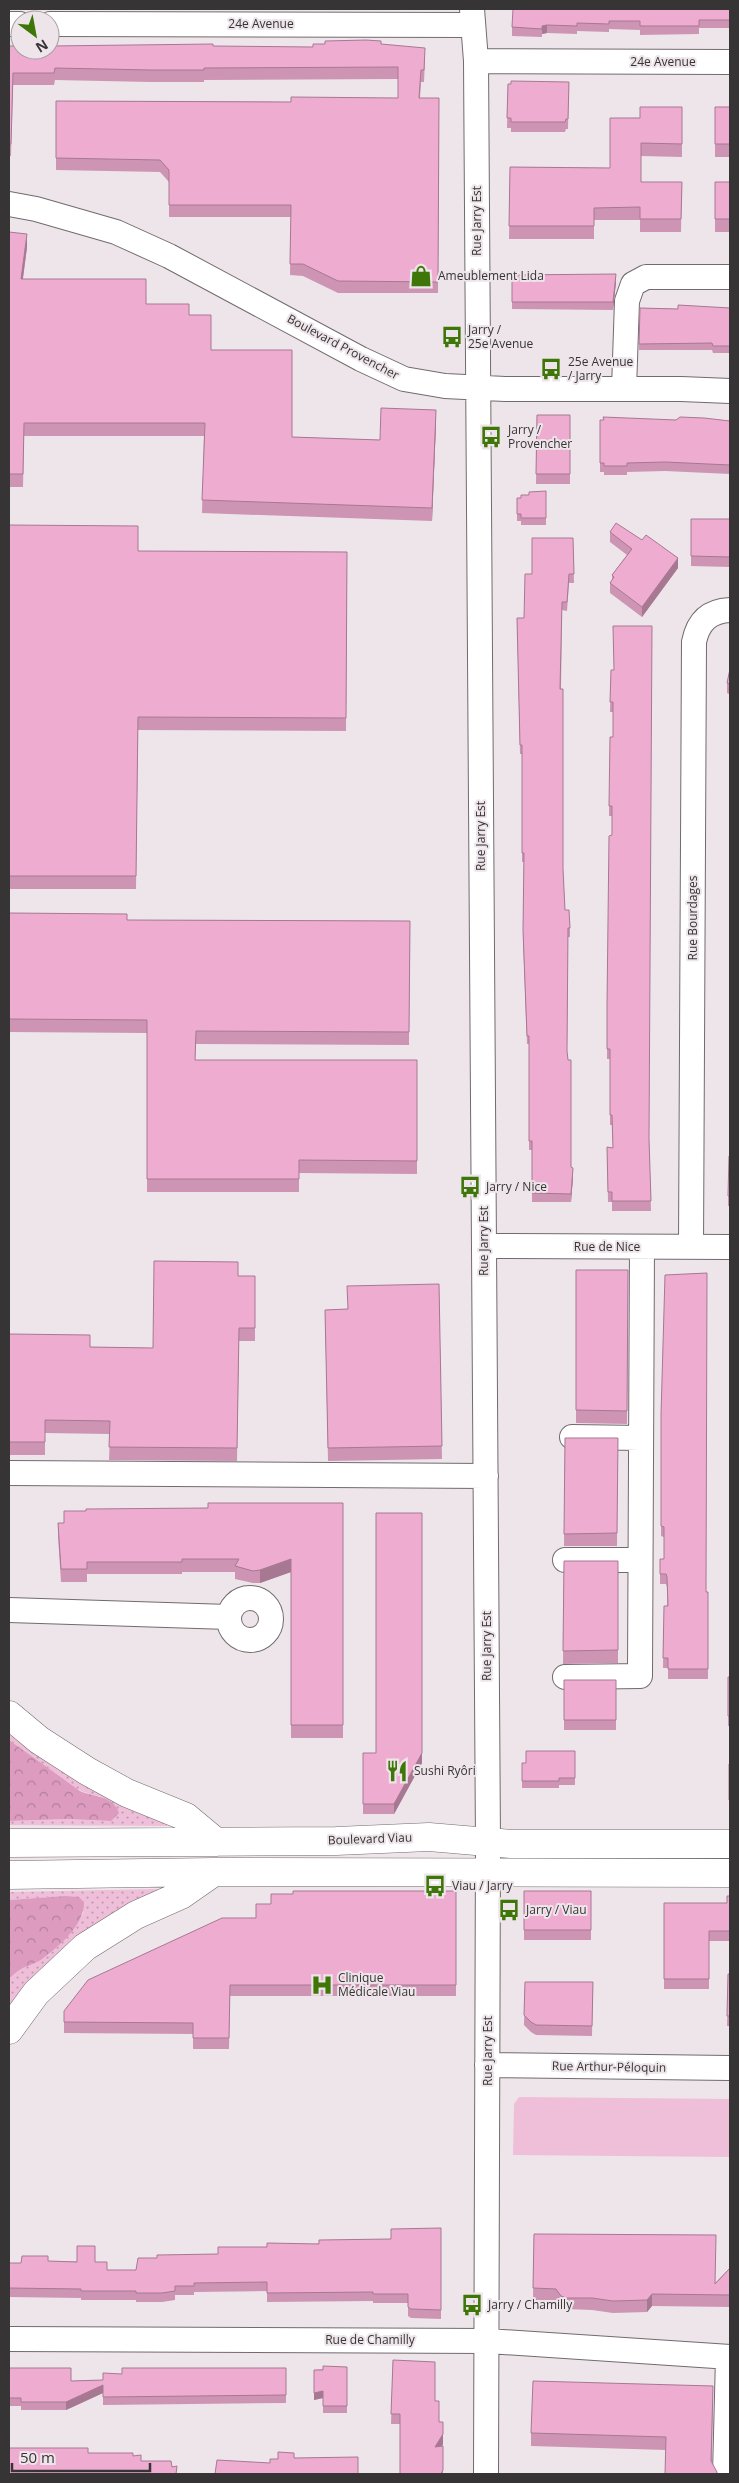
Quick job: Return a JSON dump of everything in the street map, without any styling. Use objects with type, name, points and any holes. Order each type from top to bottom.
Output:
[{"type":"main road","points":[[9,1715],[39,1740],[81,1767],[127,1793],[186,1818],[216,1842]]},
{"type":"main road","name":"Boulevard Viau","points":[[9,1843],[336,1841],[430,1837],[488,1842],[730,1844]]},
{"type":"main road","points":[[9,2030],[36,1993],[85,1947],[136,1915],[181,1895],[214,1872]]},
{"type":"main road","points":[[9,1875],[214,1872],[730,1873]]},
{"type":"street","name":"24e Avenue","points":[[60,24],[472,17]]},
{"type":"street","name":"Rue Jarry Est","points":[[472,17],[476,61],[486,1476],[488,1842],[488,2341],[486,2474]]},
{"type":"street","name":"24e Avenue","points":[[476,61],[730,62]]},
{"type":"street","name":"Boulevard Provencher","points":[[9,204],[36,209],[116,232],[220,281],[397,376],[420,383],[478,387],[730,391]]},
{"type":"street","points":[[624,389],[627,301],[633,284],[646,277],[730,277]]},
{"type":"street","name":"Rue Bourdages","points":[[691,1247],[694,642],[696,629],[707,617],[721,610],[730,610]]},
{"type":"street","name":"Rue de Nice","points":[[484,1246],[730,1247]]},
{"type":"street","points":[[565,1677],[640,1676],[642,1247]]},
{"type":"street","points":[[572,1438],[640,1438]]},
{"type":"street","points":[[9,1473],[486,1476]]},
{"type":"street","points":[[566,1560],[640,1560]]},
{"type":"street","points":[[9,1610],[229,1617]]},
{"type":"street","name":"Rue Arthur-Péloquin","points":[[487,2065],[730,2068]]},
{"type":"street","name":"Rue de Chamilly","points":[[9,2339],[488,2341],[729,2357]]},
{"type":"street","points":[[725,2474],[729,2357]]},
{"type":"shaded area","points":[[9,1730],[168,1821],[167,1826],[9,1825],[9,1821],[68,1819],[111,1821],[100,1796],[79,1790],[40,1764],[9,1740]]},
{"type":"shaded area","points":[[157,1889],[158,1893],[9,2009],[9,1979],[20,1969],[42,1959],[53,1951],[71,1931],[84,1912],[64,1896],[9,1900],[9,1892]]},
{"type":"shaded area","points":[[519,2097],[730,2099],[730,2157],[513,2155],[514,2104]]},
{"type":"green space","points":[[9,1740],[80,1791],[108,1800],[116,1807],[119,1813],[111,1821],[68,1819],[9,1821]]},
{"type":"green space","points":[[64,1896],[79,1897],[84,1902],[81,1918],[65,1940],[51,1952],[23,1968],[9,1979],[9,1900]]},
{"type":"building","points":[[513,9],[730,9],[730,20],[699,20],[699,26],[640,26],[640,21],[609,21],[609,24],[577,23],[577,26],[547,25],[542,26],[542,29],[512,27]]},
{"type":"building","points":[[325,41],[381,41],[381,44],[425,48],[424,70],[421,70],[419,98],[439,98],[438,282],[338,281],[303,264],[290,264],[291,205],[169,205],[169,170],[160,160],[56,158],[56,101],[291,102],[291,97],[398,98],[398,67],[204,68],[204,70],[55,68],[54,73],[13,73],[11,144],[9,144],[9,46],[10,60],[60,60],[60,46],[213,44],[213,46],[313,47],[313,44],[325,44]]},
{"type":"building","points":[[511,81],[569,82],[568,119],[565,122],[511,122],[511,118],[507,118],[508,84],[511,84]]},
{"type":"building","points":[[640,107],[682,107],[682,144],[641,143],[641,182],[682,182],[681,219],[640,219],[640,207],[594,208],[594,226],[509,226],[510,167],[610,168],[610,118],[640,118]]},
{"type":"building","points":[[715,107],[730,107],[730,144],[715,144]]},
{"type":"building","points":[[715,182],[730,182],[730,219],[715,219]]},
{"type":"building","points":[[9,232],[27,234],[21,279],[146,279],[146,304],[189,304],[189,315],[211,315],[211,350],[292,350],[292,437],[380,440],[381,408],[436,410],[432,508],[202,500],[205,423],[24,423],[23,474],[9,474]]},
{"type":"building","points":[[616,274],[613,302],[512,302],[512,275]]},
{"type":"building","points":[[678,305],[730,308],[730,346],[713,346],[712,343],[639,344],[640,308],[678,309]]},
{"type":"building","points":[[537,415],[570,415],[570,474],[536,474]]},
{"type":"building","points":[[603,417],[676,420],[680,417],[730,421],[730,465],[665,462],[627,463],[627,466],[604,466],[604,463],[600,463],[600,420],[604,420]]},
{"type":"building","points":[[546,491],[546,518],[521,518],[521,514],[517,514],[517,498],[521,498],[521,495],[529,495],[529,492]]},
{"type":"building","points":[[691,519],[730,519],[730,557],[691,556]]},
{"type":"building","points":[[616,523],[642,540],[646,535],[678,558],[642,607],[610,583],[614,577],[612,575],[632,549],[610,532]]},
{"type":"building","points":[[9,525],[138,526],[138,551],[347,552],[346,718],[138,717],[136,876],[9,876]]},
{"type":"building","points":[[532,538],[573,538],[574,574],[569,574],[567,602],[562,602],[560,689],[563,689],[563,869],[565,910],[569,910],[570,928],[568,928],[567,1051],[568,1060],[571,1060],[571,1167],[573,1168],[571,1194],[532,1193],[532,1141],[529,1141],[529,1036],[527,1036],[523,930],[522,745],[520,745],[517,618],[524,618],[525,574],[532,574]]},
{"type":"building","points":[[613,626],[652,626],[649,1139],[651,1201],[612,1201],[612,1192],[608,1192],[607,1147],[613,1148],[612,1115],[610,1115],[610,1049],[607,1049],[607,1006],[609,836],[612,835],[612,806],[609,806],[610,737],[613,737],[613,702],[610,702],[611,670],[614,670]]},
{"type":"building","points":[[730,669],[730,684],[727,683]]},
{"type":"building","points":[[9,913],[127,914],[127,920],[410,921],[409,1032],[196,1031],[195,1060],[417,1060],[417,1161],[299,1160],[299,1179],[147,1179],[147,1020],[9,1019]]},
{"type":"building","points":[[729,1156],[730,1196],[728,1196]]},
{"type":"building","points":[[154,1261],[238,1262],[238,1276],[255,1276],[255,1328],[239,1328],[237,1448],[109,1447],[110,1421],[45,1420],[45,1442],[9,1442],[9,1334],[90,1335],[90,1347],[153,1348]]},
{"type":"building","points":[[576,1270],[628,1270],[627,1411],[576,1410]]},
{"type":"building","points":[[707,1273],[706,1592],[708,1592],[708,1669],[668,1669],[668,1658],[663,1658],[664,1606],[668,1606],[667,1577],[666,1574],[660,1574],[660,1559],[664,1559],[664,1527],[661,1526],[661,1415],[665,1275]]},
{"type":"building","points":[[439,1284],[442,1446],[328,1448],[325,1310],[348,1309],[347,1286]]},
{"type":"building","points":[[565,1438],[618,1438],[617,1533],[564,1534]]},
{"type":"building","points":[[208,1503],[343,1503],[343,1725],[291,1725],[291,1559],[253,1571],[235,1566],[239,1559],[182,1559],[182,1562],[87,1562],[87,1569],[61,1569],[58,1523],[64,1523],[64,1511],[86,1511],[86,1509],[208,1508]]},
{"type":"building","points":[[376,1513],[422,1513],[422,1753],[394,1804],[363,1804],[363,1753],[376,1753]]},
{"type":"building","points":[[564,1561],[618,1561],[618,1650],[563,1651]]},
{"type":"building","points":[[728,1677],[730,1677],[730,1716],[728,1716]]},
{"type":"building","points":[[564,1680],[616,1680],[616,1720],[564,1720]]},
{"type":"building","points":[[526,1751],[575,1751],[575,1778],[559,1778],[559,1781],[522,1781],[522,1763],[526,1763]]},
{"type":"building","points":[[730,1764],[730,1800],[729,1800]]},
{"type":"building","points":[[293,1891],[456,1891],[456,1985],[230,1985],[229,2038],[193,2038],[193,2023],[64,2022],[64,2011],[88,1980],[222,1918],[256,1918],[256,1904],[271,1904],[271,1894],[293,1894]]},
{"type":"building","points":[[524,1891],[591,1891],[591,1930],[524,1930]]},
{"type":"building","points":[[727,1896],[730,1896],[730,1931],[709,1931],[709,1979],[664,1979],[664,1903],[727,1903]]},
{"type":"building","points":[[728,1974],[730,1974],[730,2016],[727,2016]]},
{"type":"building","points":[[525,1982],[593,1982],[592,2026],[536,2025],[531,2022],[524,2015]]},
{"type":"building","points":[[441,2228],[441,2310],[411,2309],[408,2307],[408,2294],[373,2294],[373,2292],[267,2293],[267,2282],[194,2283],[194,2286],[175,2286],[175,2291],[162,2293],[9,2288],[9,2263],[21,2263],[22,2256],[48,2256],[48,2261],[77,2262],[77,2246],[95,2246],[95,2262],[107,2262],[107,2270],[136,2270],[138,2258],[157,2258],[157,2255],[218,2254],[218,2247],[267,2247],[267,2243],[319,2244],[319,2240],[391,2239],[391,2229]]},
{"type":"building","points":[[534,2234],[716,2235],[715,2284],[730,2268],[730,2295],[652,2294],[647,2300],[613,2301],[592,2298],[566,2298],[561,2296],[556,2289],[533,2288]]},
{"type":"building","points":[[393,2360],[435,2362],[435,2401],[439,2401],[439,2422],[443,2422],[443,2434],[435,2447],[443,2446],[443,2470],[441,2474],[400,2474],[400,2414],[391,2414]]},
{"type":"building","points":[[323,2366],[347,2367],[347,2406],[323,2406],[323,2391],[314,2393],[314,2370],[323,2370]]},
{"type":"building","points":[[9,2368],[71,2368],[71,2381],[103,2380],[103,2373],[122,2374],[122,2368],[286,2368],[286,2395],[103,2397],[103,2385],[66,2402],[21,2402],[21,2398],[9,2398]]},
{"type":"building","points":[[533,2381],[713,2386],[711,2461],[717,2474],[665,2474],[666,2437],[531,2433]]},
{"type":"building","points":[[9,2448],[88,2448],[88,2453],[133,2453],[133,2456],[141,2455],[141,2461],[171,2461],[172,2467],[177,2466],[176,2474],[9,2474]]},
{"type":"building","points":[[278,2452],[294,2453],[294,2458],[358,2457],[358,2474],[215,2474],[217,2460],[270,2463],[270,2459],[278,2459]]},
{"type":"place","name":"Ameublement Lida","points":[[421,276]]},
{"type":"place","name":"Jarry / 25e Avenue","points":[[452,337]]},
{"type":"place","name":"25e Avenue / Jarry","points":[[551,369]]},
{"type":"place","name":"Jarry / Provencher","points":[[491,437]]},
{"type":"place","name":"Jarry / Nice","points":[[470,1187]]},
{"type":"place","name":"Sushi Ryôri","points":[[397,1771]]},
{"type":"place","name":"Viau / Jarry","points":[[435,1886]]},
{"type":"place","name":"Jarry / Viau","points":[[509,1910]]},
{"type":"place","name":"Clinique Médicale Viau","points":[[322,1985]]},
{"type":"place","name":"Jarry / Chamilly","points":[[472,2305]]}]
